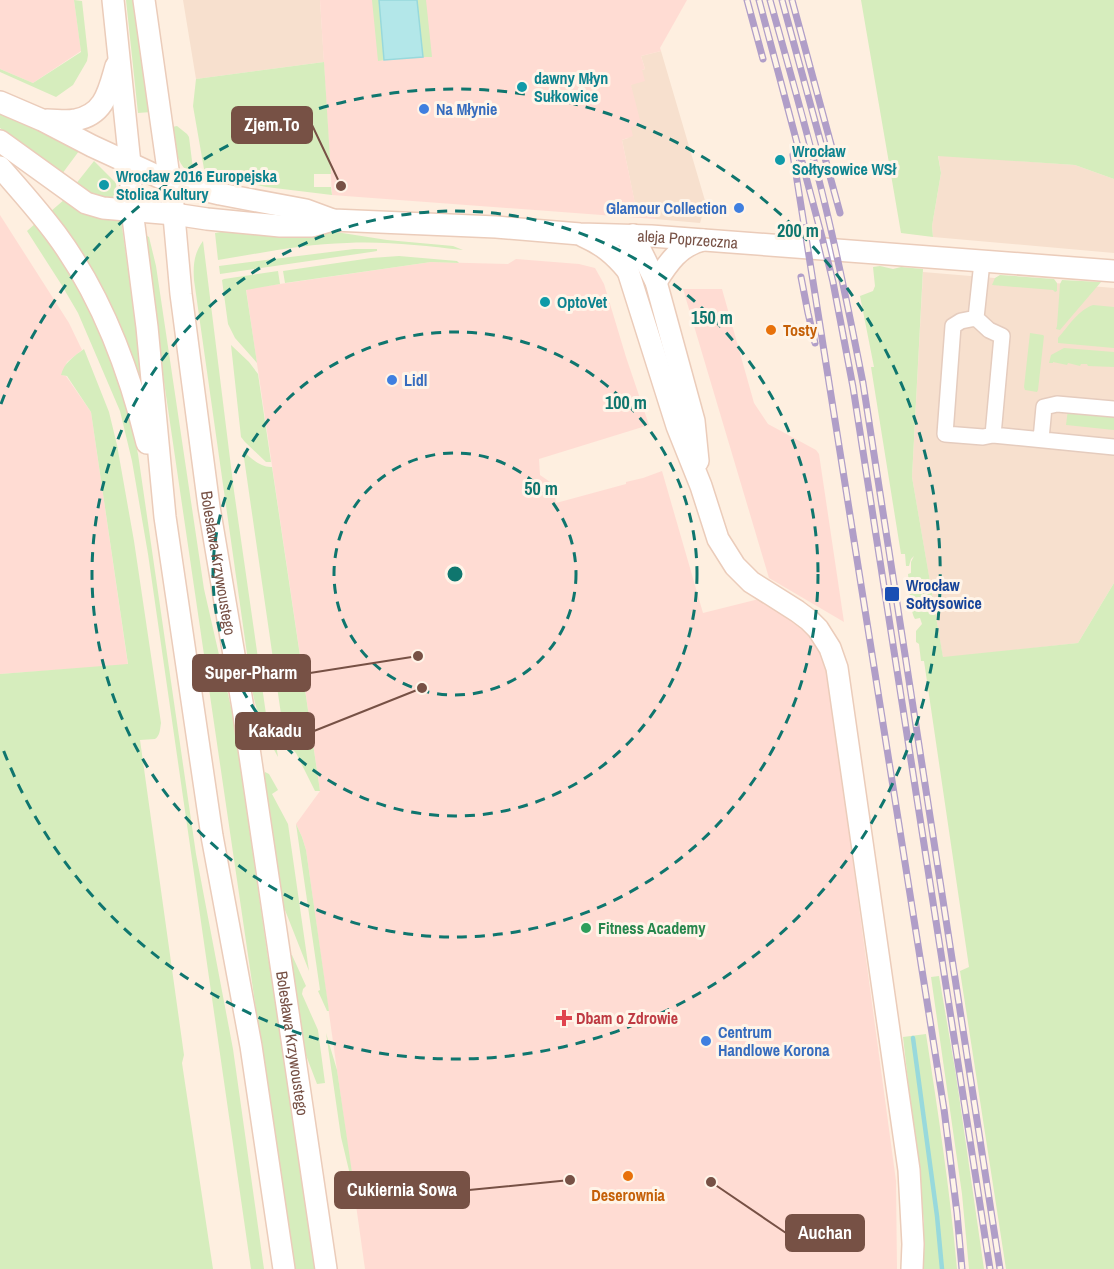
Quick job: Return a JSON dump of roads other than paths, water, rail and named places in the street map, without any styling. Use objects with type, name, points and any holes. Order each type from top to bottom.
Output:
[{"type":"main road","points":[[113,0],[130,164],[132,210],[147,327],[165,517],[210,819],[251,1046],[284,1269]]},
{"type":"main road","name":"Bolesława Krzywoustego","points":[[144,0],[170,182],[181,294],[209,507],[243,708],[326,1269]]},
{"type":"main road","points":[[42,120],[75,120],[87,116],[103,104],[107,98],[119,54]]},
{"type":"main road","name":"aleja Poprzeczna","points":[[0,102],[170,182],[306,210],[333,220],[633,235],[1114,272]]},
{"type":"main road","name":"aleja Poprzeczna","points":[[0,141],[86,203],[103,208],[280,226],[312,226],[333,220]]},
{"type":"main road","points":[[0,167],[57,235],[95,297],[110,328],[133,392],[165,517]]},
{"type":"main road","points":[[580,234],[599,243],[612,253],[628,271]]},
{"type":"main road","points":[[633,235],[628,271],[677,426],[701,486],[718,539],[735,566],[750,582],[809,620],[825,639],[837,668],[909,1170],[912,1269]]},
{"type":"main road","points":[[633,235],[656,282],[694,421],[701,486]]},
{"type":"main road","points":[[656,282],[678,252],[694,242],[706,240]]},
{"type":"street","points":[[976,318],[982,262]]},
{"type":"street","points":[[976,318],[989,330],[1002,336],[993,435]]},
{"type":"street","points":[[976,318],[953,326],[945,434],[983,437],[993,435],[1114,447]]},
{"type":"street","points":[[1041,439],[1044,407],[1057,404],[1114,409]]},
{"type":"water","points":[[379,0],[417,0],[423,57],[384,60]]},
{"type":"waterway","points":[[913,1038],[942,1269]]},
{"type":"railway","points":[[747,0],[763,59]]},
{"type":"railway","points":[[759,0],[833,282],[853,387],[990,1269]]},
{"type":"railway","points":[[770,0],[821,190],[863,383],[1000,1269]]},
{"type":"railway","points":[[782,0],[840,213]]},
{"type":"railway","points":[[792,0],[832,148]]},
{"type":"railway","points":[[793,155],[944,1109],[962,1269]]},
{"type":"railway","points":[[801,277],[815,343]]},
{"type":"place","name":"dawny Młyn Sułkowice","points":[[522,87]]},
{"type":"place","name":"Na Młynie","points":[[424,109]]},
{"type":"place","name":"Wrocław Sołtysowice WSł","points":[[780,160]]},
{"type":"place","name":"Wrocław 2016 Europejska Stolica Kultury","points":[[104,185]]},
{"type":"place","name":"Zjem.To","points":[[341,186]]},
{"type":"place","name":"Glamour Collection","points":[[739,208]]},
{"type":"place","name":"OptoVet","points":[[545,302]]},
{"type":"place","name":"Tosty","points":[[771,330]]},
{"type":"place","name":"Lidl","points":[[392,380]]},
{"type":"place","name":"Wrocław Sołtysowice","points":[[892,594]]},
{"type":"place","name":"Super-Pharm","points":[[418,656]]},
{"type":"place","name":"Kakadu","points":[[422,688]]},
{"type":"place","name":"Fitness Academy","points":[[586,928]]},
{"type":"place","name":"Dbam o Zdrowie","points":[[564,1018]]},
{"type":"place","name":"Centrum Handlowe Korona","points":[[706,1041]]},
{"type":"place","name":"Deserownia","points":[[628,1176]]},
{"type":"place","name":"Cukiernia Sowa","points":[[570,1180]]},
{"type":"place","name":"Auchan","points":[[711,1182]]}]
